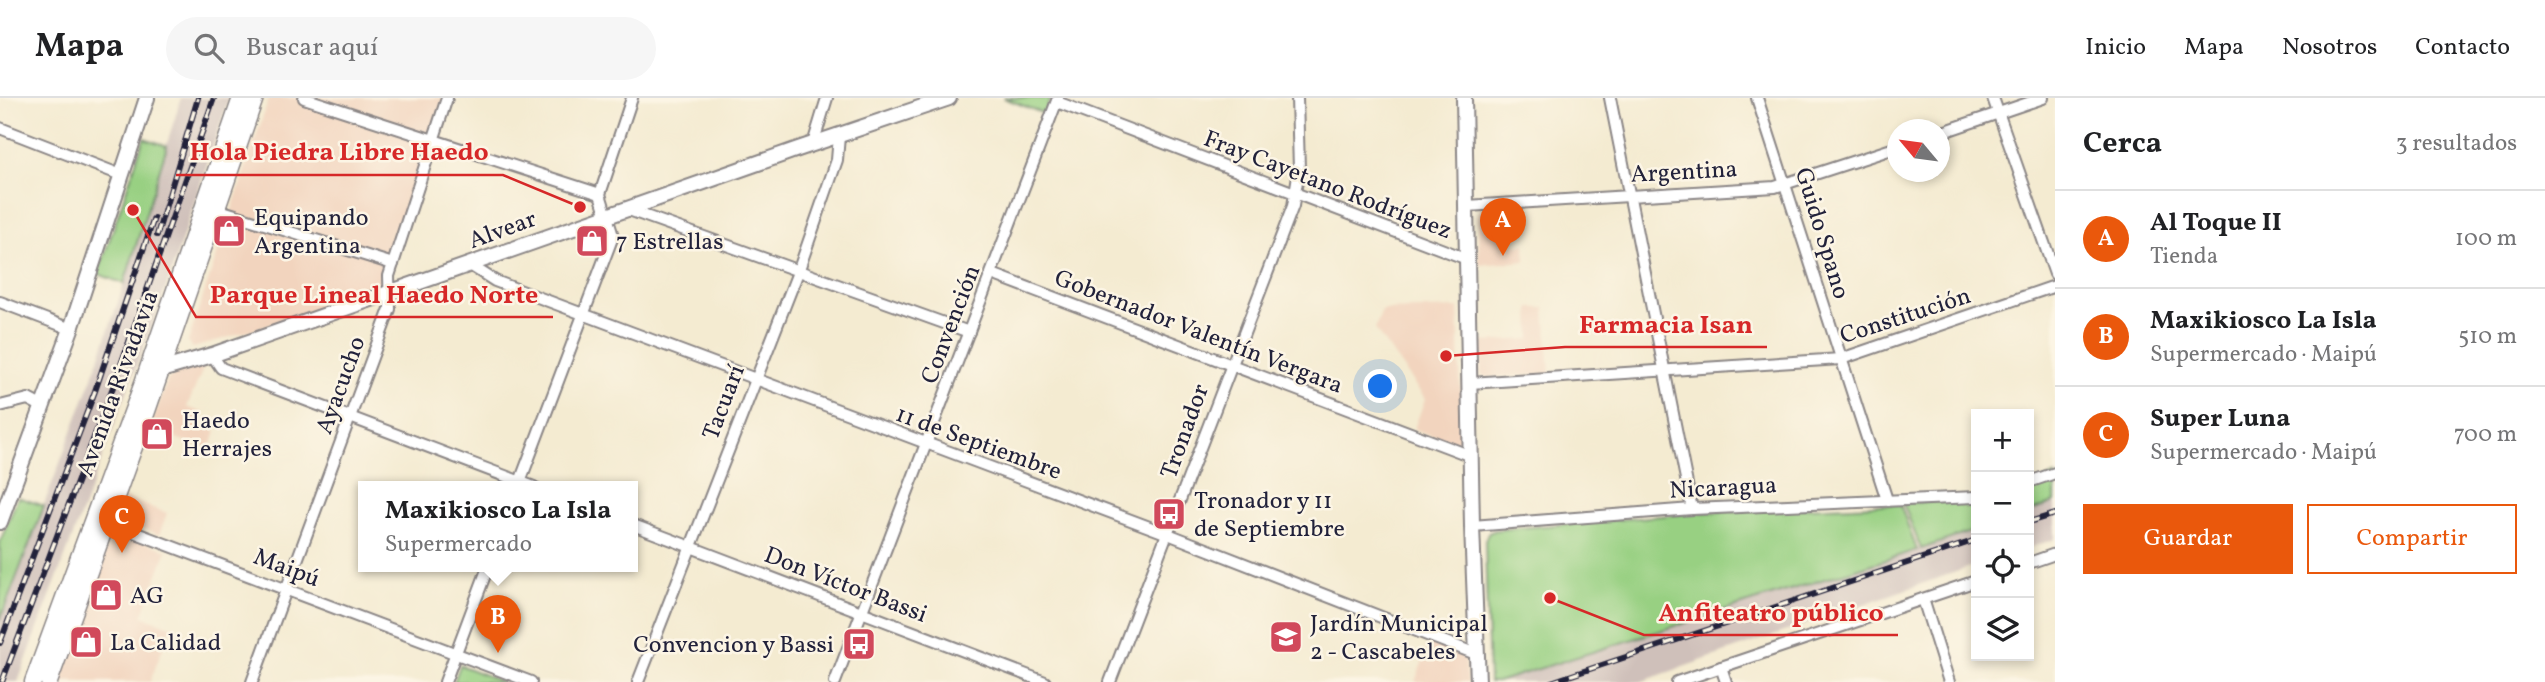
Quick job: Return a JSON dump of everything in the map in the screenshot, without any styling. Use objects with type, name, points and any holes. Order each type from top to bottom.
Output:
[{"type":"main road","name":"Avenida Rivadavia","points":[[49,682],[107,522],[155,368],[210,207],[241,98]]},
{"type":"main road","name":"Avenida Rivadavia","points":[[210,207],[255,98]]},
{"type":"main road","name":"Avenida Rivadavia","points":[[33,682],[155,368]]},
{"type":"street","points":[[0,522],[71,329],[146,98]]},
{"type":"street","points":[[304,98],[600,194]]},
{"type":"street","name":"Ayacucho","points":[[252,682],[390,309],[389,282],[393,264],[447,98]]},
{"type":"street","points":[[520,481],[613,236],[600,194],[632,98]]},
{"type":"street","points":[[813,144],[827,98]]},
{"type":"street","name":"Alvear","points":[[155,368],[212,355],[949,98]]},
{"type":"street","name":"Tronador","points":[[1110,682],[1293,206],[1299,169],[1297,98]]},
{"type":"street","points":[[1464,98],[1472,526],[1478,682]]},
{"type":"street","points":[[1611,98],[1692,509]]},
{"type":"street","name":"Guido Spano","points":[[1757,98],[1886,500]]},
{"type":"street","points":[[1993,98],[2055,274]]},
{"type":"street","points":[[1950,130],[2043,98]]},
{"type":"street","name":"Fray Cayetano Rodríguez","points":[[1058,100],[1467,259]]},
{"type":"street","name":"Convención","points":[[835,682],[1058,100]]},
{"type":"street","points":[[0,128],[121,175]]},
{"type":"street","name":"Tacuarí","points":[[638,682],[798,272],[837,160],[839,136]]},
{"type":"street","name":"Argentina","points":[[1467,206],[1786,185],[1887,152]]},
{"type":"street","points":[[210,207],[393,264]]},
{"type":"street","points":[[626,209],[969,332]]},
{"type":"street","name":"11 de Septiembre","points":[[470,265],[495,281],[1168,534],[1476,654]]},
{"type":"street","name":"Gobernador Valentín Vergara","points":[[992,274],[1471,456]]},
{"type":"street","name":"Constitución","points":[[1471,383],[1841,359],[2055,286]]},
{"type":"street","points":[[0,302],[71,329]]},
{"type":"street","points":[[212,355],[221,368],[351,416],[512,481]]},
{"type":"street","points":[[0,405],[28,399],[43,407]]},
{"type":"street","points":[[2034,480],[2055,473]]},
{"type":"street","name":"Nicaragua","points":[[1472,526],[1692,509],[1971,497]]},
{"type":"street","name":"Maipú","points":[[107,522],[531,682]]},
{"type":"street","name":"Don Víctor Bassi","points":[[638,526],[1045,682]]},
{"type":"street","points":[[2034,561],[2055,554]]},
{"type":"street","points":[[445,682],[486,572]]},
{"type":"street","points":[[1677,682],[1971,582]]},
{"type":"street","points":[[1923,599],[1949,682]]},
{"type":"street","points":[[1721,667],[1726,682]]},
{"type":"shaded area","points":[[181,98],[229,98],[168,282],[18,682],[0,682],[0,620],[95,371]]},
{"type":"shaded area","points":[[269,98],[444,98],[383,281],[368,295],[193,348],[188,342]]},
{"type":"shaded area","points":[[1481,209],[1507,209],[1509,245],[1525,244],[1526,261],[1479,265],[1478,215]]},
{"type":"shaded area","points":[[1458,308],[1462,435],[1458,441],[1449,442],[1414,429],[1425,399],[1375,329],[1382,310]]},
{"type":"shaded area","points":[[1530,308],[1545,308],[1550,374],[1485,377],[1481,373],[1481,342],[1531,339]]},
{"type":"shaded area","points":[[206,362],[187,407],[203,413],[199,426],[216,431],[210,450],[150,429],[168,379],[176,373]]},
{"type":"shaded area","points":[[125,498],[167,513],[159,535],[122,520],[119,513]]},
{"type":"shaded area","points":[[2055,502],[2055,539],[2034,546],[2034,535],[2034,510]]},
{"type":"shaded area","points":[[1971,532],[1971,567],[1640,682],[1497,682]]},
{"type":"shaded area","points":[[119,533],[167,550],[142,616],[171,626],[150,682],[61,682],[61,674],[110,540]]},
{"type":"shaded area","points":[[1430,641],[1464,657],[1468,682],[1415,682]]},
{"type":"green space","points":[[1004,98],[1051,98],[1044,114]]},
{"type":"green space","points":[[144,138],[167,146],[124,284],[98,274]]},
{"type":"green space","points":[[2055,476],[2055,502],[2034,510],[2034,483]]},
{"type":"green space","points":[[18,497],[44,506],[0,620],[0,542]]},
{"type":"green space","points":[[1971,500],[1971,532],[1921,549],[1903,503]]},
{"type":"green space","points":[[1900,504],[1917,550],[1497,682],[1489,682],[1485,541],[1488,533],[1496,530],[1708,512]]},
{"type":"green space","points":[[460,665],[503,682],[454,682]]},
{"type":"railway","points":[[157,235],[198,98]]},
{"type":"railway","points":[[2,682],[116,379],[214,98]]},
{"type":"railway","points":[[0,643],[95,391],[154,218]]},
{"type":"railway","points":[[2034,520],[2055,514]]},
{"type":"railway","points":[[1551,682],[1971,542]]},
{"type":"place","name":"Hola Piedra Libre Haedo","points":[[580,207]]},
{"type":"place","name":"Parque Lineal Haedo Norte","points":[[133,210]]},
{"type":"place","name":"Equipando Argentina","points":[[229,231]]},
{"type":"place","name":"7 Estrellas","points":[[592,241]]},
{"type":"place","name":"Al Toque II","points":[[1503,256]]},
{"type":"place","name":"Farmacia Isan","points":[[1446,356]]},
{"type":"place","name":"Haedo Herrajes","points":[[157,434]]},
{"type":"place","name":"Tronador y 11 de Septiembre","points":[[1169,514]]},
{"type":"place","name":"Super Luna","points":[[122,553]]},
{"type":"place","name":"AG","points":[[106,595]]},
{"type":"place","name":"Anfiteatro público","points":[[1550,598]]},
{"type":"place","name":"Jardín Municipal 2 - Cascabeles","points":[[1286,637]]},
{"type":"place","name":"La Calidad","points":[[86,642]]},
{"type":"place","name":"Convencion y Bassi","points":[[859,644]]},
{"type":"place","name":"Maxikiosco La Isla","points":[[498,653]]}]
